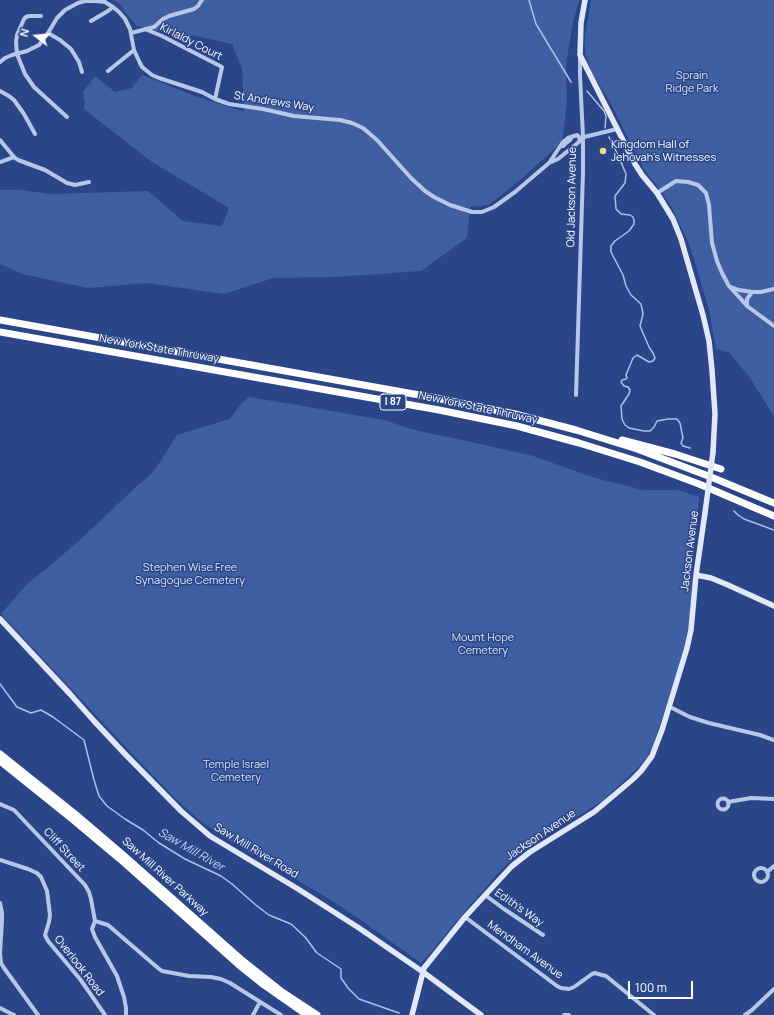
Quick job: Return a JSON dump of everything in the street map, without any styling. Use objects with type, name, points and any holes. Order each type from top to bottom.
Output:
[{"type":"highway","name":"New York State Thruway","points":[[0,320],[452,401],[522,416],[576,430],[674,462],[726,482],[774,504]]},
{"type":"highway","name":"New York State Thruway","points":[[0,332],[449,412],[517,426],[640,462],[707,487],[774,516]]},
{"type":"highway","points":[[576,430],[624,440],[689,458],[722,470]]},
{"type":"highway","name":"Saw Mill River Parkway","points":[[0,754],[135,865],[243,961],[282,992],[317,1015]]},
{"type":"highway","name":"Saw Mill River Parkway","points":[[0,761],[126,864],[264,985],[307,1015]]},
{"type":"main road","name":"Old Jackson Avenue","points":[[580,55],[581,23],[585,0]]},
{"type":"main road","name":"Jackson Avenue","points":[[422,972],[465,917],[512,866],[594,812],[641,771],[652,756],[659,741],[691,630],[696,575],[713,452],[715,414],[712,370],[703,315],[681,238],[673,220],[658,193],[642,175],[635,164],[580,55]]},
{"type":"main road","points":[[696,575],[711,578],[774,606]]},
{"type":"main road","name":"Saw Mill River Road","points":[[0,618],[125,754],[181,812],[210,836],[328,907],[375,938],[481,1015]]},
{"type":"main road","points":[[412,1015],[422,972]]},
{"type":"street","points":[[131,33],[156,26],[163,19],[169,16],[194,9],[202,0]]},
{"type":"street","name":"St Andrews Way","points":[[0,62],[5,58],[34,48],[43,41],[61,13],[65,10],[85,1],[105,2],[120,12],[125,19],[130,29],[134,50],[142,67],[152,75],[202,92],[229,104],[263,109],[294,116],[340,120],[358,125],[377,140],[425,192],[460,209],[472,212],[482,212],[494,207],[515,192],[549,163],[561,146],[561,143],[568,138],[570,139]]},
{"type":"street","points":[[91,21],[113,7]]},
{"type":"street","points":[[41,16],[29,16],[24,19],[17,35],[17,54],[34,87],[67,117]]},
{"type":"street","name":"Kirlaldy Court","points":[[145,29],[162,36],[222,67],[215,99]]},
{"type":"street","points":[[48,34],[60,40],[71,49],[79,62],[82,72]]},
{"type":"street","points":[[108,71],[134,50]]},
{"type":"street","name":"Old Jackson Avenue","points":[[576,395],[583,172],[580,55]]},
{"type":"street","points":[[0,91],[14,100],[35,134]]},
{"type":"street","points":[[574,146],[570,139],[577,135],[582,137],[617,129]]},
{"type":"street","name":"St Andrews Way","points":[[549,163],[574,146],[582,137]]},
{"type":"street","points":[[0,140],[18,160],[45,170],[67,184],[75,185],[89,182]]},
{"type":"street","points":[[561,146],[566,152]]},
{"type":"street","points":[[0,162],[14,157]]},
{"type":"street","points":[[658,193],[676,181],[698,185],[706,193],[709,205],[712,243],[717,261],[729,286],[748,306],[774,326]]},
{"type":"street","points":[[729,286],[739,290],[752,292],[761,292],[774,289]]},
{"type":"street","points":[[748,306],[747,299],[752,292]]},
{"type":"street","points":[[670,707],[702,721],[760,735],[774,740]]},
{"type":"street","points":[[728,802],[751,798],[774,799]]},
{"type":"street","name":"Cliff Street","points":[[0,804],[14,810],[85,885],[91,899],[95,921],[92,929],[117,976],[124,997],[126,1015]]},
{"type":"street","name":"Overlook Road","points":[[0,860],[28,869],[37,873],[41,877],[47,891],[50,915],[45,935],[48,941],[80,979],[105,1015]]},
{"type":"street","points":[[767,872],[774,866]]},
{"type":"street","name":"Edith's Way","points":[[485,895],[504,910],[543,935]]},
{"type":"street","points":[[0,903],[2,913],[1,962],[38,1015]]},
{"type":"street","name":"Mendham Avenue","points":[[465,917],[557,986],[568,989],[574,987],[595,973],[606,976],[654,1015]]},
{"type":"street","points":[[95,921],[108,925],[158,968],[189,976],[221,979],[230,983],[281,1015]]},
{"type":"street","points":[[745,1015],[774,989]]},
{"type":"street","points":[[253,1015],[260,1002]]},
{"type":"street","points":[[0,1008],[14,1015]]},
{"type":"street","points":[[564,1015],[569,1015]]},
{"type":"green space","points":[[113,0],[579,0],[573,23],[566,64],[567,103],[562,142],[527,174],[489,205],[470,207],[467,238],[421,271],[335,277],[273,278],[224,294],[147,283],[88,288],[22,274],[0,264],[0,190],[21,190],[50,194],[148,191],[183,221],[222,226],[229,208],[152,162],[84,109],[85,102],[83,92],[95,76],[115,92],[132,88],[142,75],[195,96],[244,112],[242,69],[232,44],[196,36],[174,35],[137,26],[124,11],[121,5]]},
{"type":"green space","name":"Sprain Ridge Park","points":[[591,0],[774,0],[774,416],[750,378],[730,353],[716,349],[709,310],[687,239],[672,208],[645,171],[610,102],[592,73],[585,53],[585,37]]},
{"type":"green space","name":"Mount Hope Cemetery","points":[[249,397],[384,420],[432,434],[533,456],[595,478],[643,490],[679,490],[699,497],[689,628],[685,651],[652,748],[648,755],[639,767],[602,801],[551,831],[512,859],[421,963],[326,897],[225,838],[198,819],[138,760],[1,614],[27,584],[82,538],[150,475],[177,435],[230,419],[240,405]]},
{"type":"waterway","points":[[529,0],[536,24],[571,82]]},
{"type":"waterway","points":[[587,91],[604,111],[606,116],[605,128]]},
{"type":"waterway","points":[[609,137],[626,174],[625,183],[615,196],[616,209],[621,214],[630,215],[634,220],[634,224],[629,231],[615,241],[611,246],[611,252],[631,295],[641,304],[643,314],[640,326],[655,358],[653,361],[649,362],[637,355],[633,358],[626,375],[627,378],[621,382],[630,390],[621,406],[622,419],[625,425],[629,428],[644,431],[650,431],[657,421],[677,419],[680,423],[683,438],[681,443],[683,446],[690,448]]},
{"type":"waterway","points":[[734,511],[744,519],[774,530]]},
{"type":"waterway","name":"Saw Mill River","points":[[0,684],[17,707],[31,713],[41,710],[84,740],[99,796],[107,806],[143,830],[159,843],[185,859],[221,876],[269,915],[291,924],[305,937],[317,953],[341,969],[341,978],[359,999],[399,1013]]},
{"type":"place","name":"Kingdom Hall of Jehovah’s Witnesses","points":[[603,151]]},
{"type":"park label","name":"Stephen Wise Free Synagogue Cemetery","points":[[190,574]]},
{"type":"park label","name":"Temple Israel Cemetery","points":[[236,771]]}]
